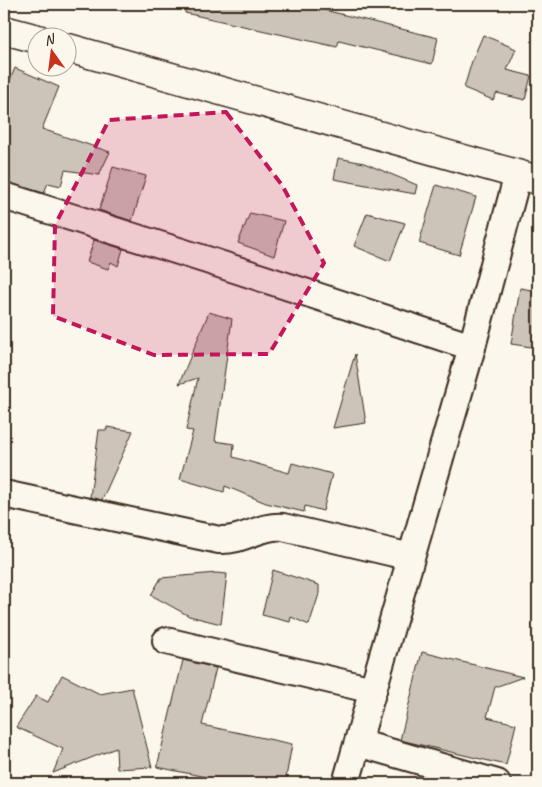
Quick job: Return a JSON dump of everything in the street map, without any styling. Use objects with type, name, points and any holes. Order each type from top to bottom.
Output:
[{"type":"street","points":[[4,30],[28,36]]},
{"type":"street","points":[[78,51],[528,177],[472,347],[346,783]]},
{"type":"street","points":[[4,196],[472,347]]},
{"type":"street","points":[[4,494],[219,540],[234,540],[272,526],[283,527],[411,558]]},
{"type":"street","points":[[166,642],[373,690]]},
{"type":"street","points":[[358,743],[497,783]]},
{"type":"highlighted area","points":[[226,112],[282,185],[324,263],[269,354],[154,355],[53,316],[55,225],[109,120]]},
{"type":"building","points":[[186,4],[300,4],[438,38],[432,64],[339,41],[337,47],[185,13]]},
{"type":"building","points":[[483,35],[516,49],[507,70],[531,76],[525,100],[497,93],[493,100],[464,88],[472,61]]},
{"type":"building","points":[[15,68],[28,74],[28,78],[38,78],[59,87],[42,129],[110,152],[99,175],[65,170],[61,186],[48,183],[44,193],[4,181],[4,94]]},
{"type":"building","points":[[338,158],[364,163],[417,185],[415,194],[334,179]]},
{"type":"building","points":[[113,167],[146,176],[132,221],[99,210]]},
{"type":"building","points":[[436,185],[476,197],[459,255],[419,243]]},
{"type":"building","points":[[250,213],[284,221],[274,256],[238,243]]},
{"type":"building","points":[[367,213],[405,223],[390,261],[354,246]]},
{"type":"building","points":[[94,240],[123,249],[118,266],[111,262],[108,269],[87,262]]},
{"type":"building","points":[[520,288],[538,291],[538,348],[511,344]]},
{"type":"building","points":[[209,312],[232,319],[215,441],[234,444],[233,457],[289,473],[292,463],[332,474],[323,511],[305,506],[304,512],[266,503],[225,486],[224,492],[180,479],[193,431],[186,430],[198,378],[179,384]]},
{"type":"building","points":[[355,354],[366,423],[333,428]]},
{"type":"building","points":[[107,427],[133,431],[102,500],[90,497],[99,430],[107,430]]},
{"type":"building","points":[[273,570],[319,585],[319,594],[309,625],[291,617],[290,622],[262,615]]},
{"type":"building","points":[[216,573],[227,574],[221,624],[189,616],[151,595],[161,578]]},
{"type":"building","points":[[422,652],[523,677],[495,687],[487,717],[516,724],[506,765],[400,740]]},
{"type":"building","points":[[183,660],[216,668],[202,725],[292,744],[285,783],[235,783],[157,767]]},
{"type":"building","points":[[62,675],[100,694],[132,688],[152,767],[117,769],[116,748],[53,773],[63,749],[16,727],[36,696],[48,702]]}]
